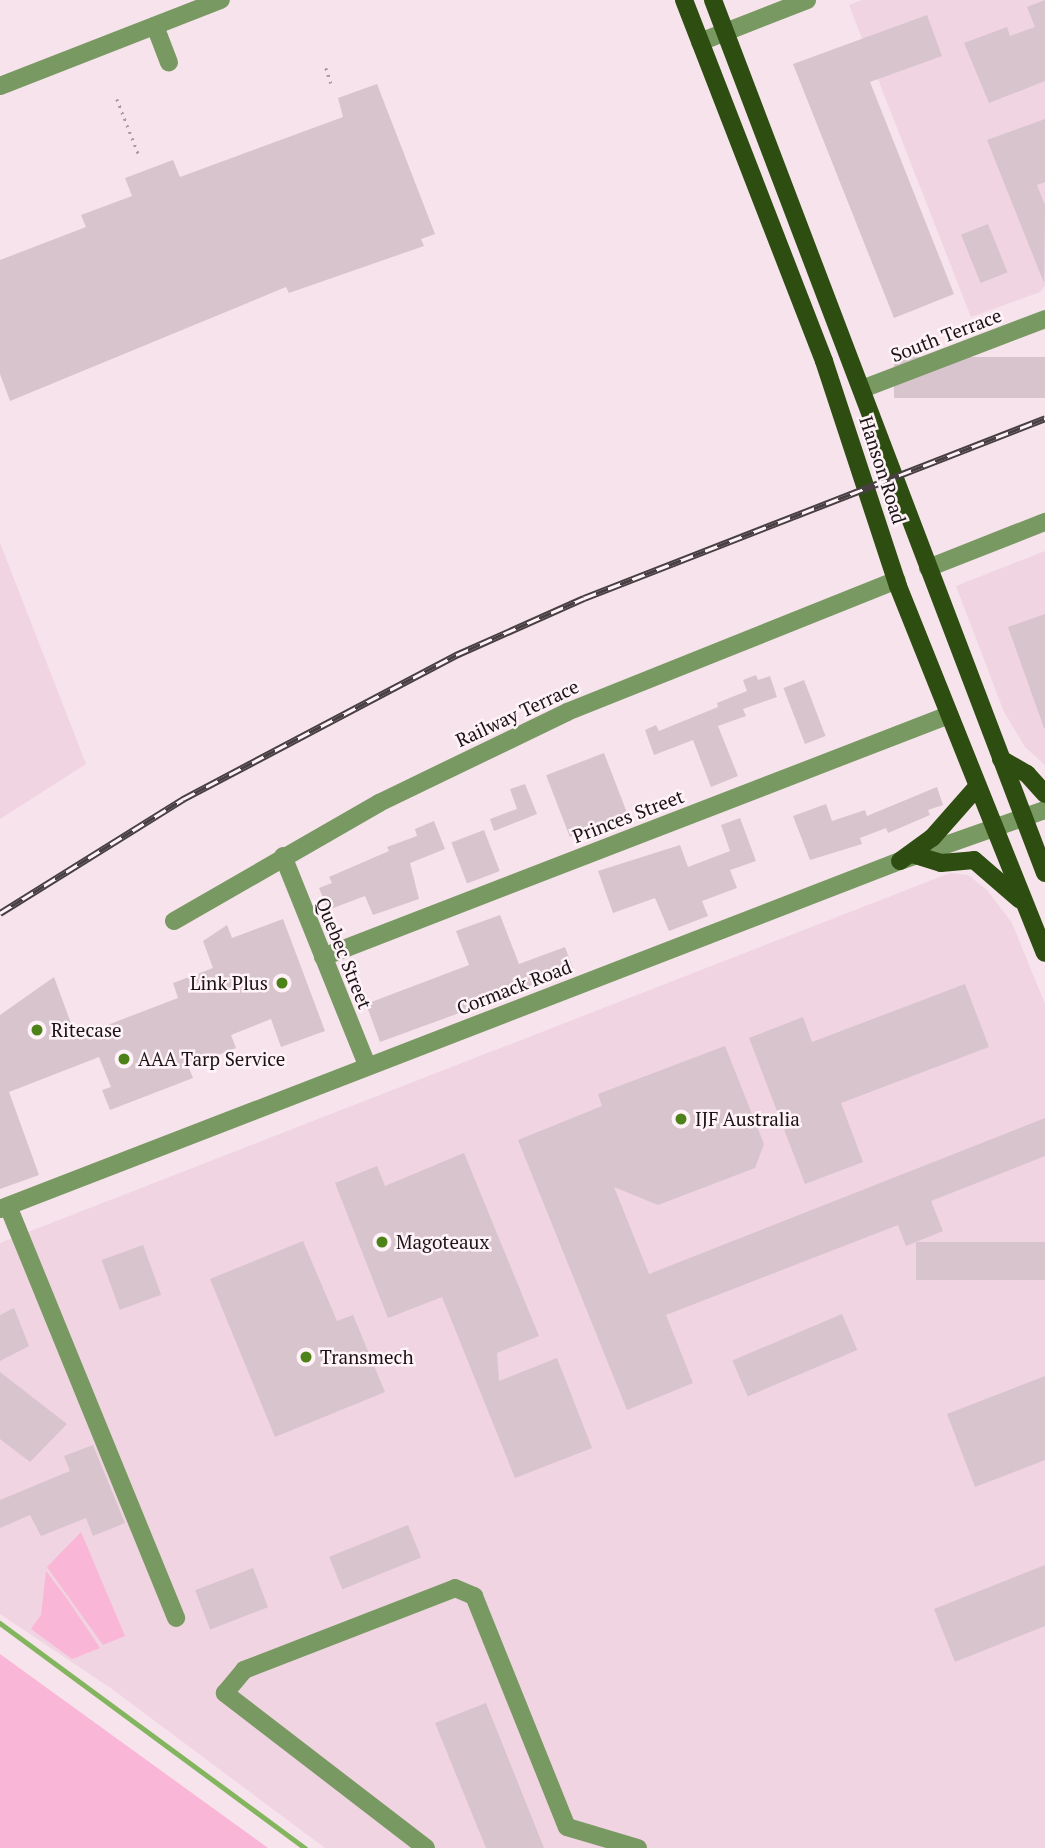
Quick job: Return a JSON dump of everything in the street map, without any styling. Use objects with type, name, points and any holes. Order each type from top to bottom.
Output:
[{"type":"main road","name":"Hanson Road","points":[[684,0],[824,361],[897,580],[993,828],[1045,953]]},
{"type":"main road","name":"Hanson Road","points":[[713,0],[1044,870]]},
{"type":"main road","points":[[824,361],[842,380],[862,389]]},
{"type":"main road","points":[[1001,759],[1027,774],[1045,793]]},
{"type":"main road","points":[[907,858],[932,838],[965,805],[977,787]]},
{"type":"main road","points":[[1044,870],[1039,848],[1045,826]]},
{"type":"main road","points":[[907,858],[941,863],[974,860],[1024,904]]},
{"type":"street","points":[[0,86],[220,0]]},
{"type":"street","points":[[700,42],[807,0]]},
{"type":"street","points":[[155,26],[169,62]]},
{"type":"street","name":"South Terrace","points":[[862,389],[1045,319]]},
{"type":"street","points":[[928,568],[1045,522]]},
{"type":"street","name":"Railway Terrace","points":[[174,921],[379,803],[567,712],[897,580]]},
{"type":"street","name":"Princes Street","points":[[323,957],[949,715]]},
{"type":"street","name":"Cormack Road","points":[[4,1208],[367,1065],[907,858],[1045,810]]},
{"type":"street","name":"Quebec Street","points":[[283,856],[367,1065]]},
{"type":"street","points":[[4,1208],[176,1618]]},
{"type":"street","points":[[426,1848],[225,1693],[244,1670],[455,1588],[474,1597],[567,1827],[638,1848]]},
{"type":"path","points":[[326,68],[331,83]]},
{"type":"path","points":[[117,99],[139,155]]},
{"type":"shaded area","points":[[862,0],[1045,0],[1045,285],[1040,292],[971,317],[849,5]]},
{"type":"shaded area","points":[[0,543],[86,764],[0,819]]},
{"type":"shaded area","points":[[1045,551],[1045,765],[1025,747],[1004,712],[956,586]]},
{"type":"shaded area","points":[[950,873],[968,875],[987,890],[1012,923],[1045,1004],[1045,1848],[325,1848],[112,1689],[0,1614],[0,1243]]},
{"type":"shaded area","points":[[81,1532],[125,1636],[103,1645],[47,1567]]},
{"type":"shaded area","points":[[46,1571],[100,1648],[72,1659],[31,1629],[41,1615]]},
{"type":"shaded area","points":[[0,1654],[268,1848],[0,1848]]},
{"type":"building","points":[[1045,0],[1045,81],[989,103],[964,43],[1007,27],[1010,36],[1035,27],[1027,7]]},
{"type":"building","points":[[927,15],[942,56],[870,82],[954,294],[894,318],[793,64]]},
{"type":"building","points":[[377,84],[435,234],[421,239],[424,246],[289,293],[286,287],[10,401],[0,374],[0,260],[86,227],[81,215],[132,196],[125,178],[173,160],[180,177],[343,117],[338,98]]},
{"type":"building","points":[[1045,119],[1045,182],[1037,185],[1045,205],[1044,283],[987,140]]},
{"type":"building","points":[[988,224],[1007,272],[981,283],[961,235]]},
{"type":"building","points":[[894,357],[1045,357],[1045,398],[894,398]]},
{"type":"building","points":[[1045,614],[1045,728],[1044,728],[1008,627]]},
{"type":"building","points":[[756,675],[758,680],[770,676],[777,697],[743,709],[746,716],[718,726],[738,776],[711,787],[693,740],[654,755],[645,730],[656,725],[659,731],[718,707],[717,703],[747,691],[743,680]]},
{"type":"building","points":[[804,680],[826,736],[805,744],[783,688]]},
{"type":"building","points":[[604,753],[628,815],[570,837],[546,775]]},
{"type":"building","points":[[525,784],[537,814],[494,831],[490,819],[517,809],[510,789]]},
{"type":"building","points":[[937,787],[943,805],[928,810],[930,815],[888,833],[886,828],[860,838],[862,844],[810,860],[793,816],[826,804],[832,821],[865,810],[867,816]]},
{"type":"building","points":[[740,818],[756,861],[730,870],[737,888],[702,901],[708,916],[669,931],[655,898],[613,913],[598,871],[680,845],[688,867],[730,851],[721,825]]},
{"type":"building","points":[[434,821],[445,849],[410,863],[419,899],[373,915],[365,896],[328,910],[319,888],[332,883],[329,877],[389,851],[387,847],[417,836],[415,829]]},
{"type":"building","points":[[484,830],[500,871],[467,884],[451,843]]},
{"type":"building","points":[[500,915],[519,964],[565,947],[574,971],[380,1042],[366,1004],[469,965],[456,931]]},
{"type":"building","points":[[283,919],[325,1031],[281,1047],[271,1019],[231,1035],[236,1048],[188,1066],[193,1078],[110,1110],[102,1090],[111,1087],[99,1057],[9,1092],[39,1175],[0,1189],[0,1015],[54,977],[76,1037],[178,998],[173,983],[213,968],[203,941],[227,925],[232,938]]},
{"type":"building","points":[[965,984],[989,1047],[841,1103],[863,1162],[805,1184],[749,1038],[803,1017],[812,1042]]},
{"type":"building","points":[[725,1046],[764,1144],[755,1168],[658,1205],[614,1187],[649,1274],[1045,1118],[1045,1156],[931,1201],[943,1231],[906,1246],[898,1225],[666,1315],[693,1383],[627,1410],[518,1140],[602,1106],[598,1094]]},
{"type":"building","points":[[464,1153],[539,1336],[497,1353],[499,1381],[557,1358],[592,1448],[515,1478],[442,1297],[388,1318],[335,1183],[377,1166],[385,1186]]},
{"type":"building","name":"Transmech","points":[[303,1241],[337,1321],[353,1315],[385,1392],[275,1437],[210,1279]]},
{"type":"building","points":[[916,1242],[1045,1242],[1045,1280],[916,1280]]},
{"type":"building","points":[[143,1245],[161,1295],[120,1310],[102,1260]]},
{"type":"building","points":[[14,1308],[29,1346],[0,1361],[0,1315]]},
{"type":"building","points":[[842,1314],[857,1350],[748,1396],[732,1360]]},
{"type":"building","points":[[0,1372],[67,1424],[30,1462],[0,1439]]},
{"type":"building","points":[[1045,1376],[1045,1460],[975,1487],[947,1414]]},
{"type":"building","points":[[93,1445],[125,1523],[93,1536],[86,1518],[41,1536],[30,1515],[0,1528],[0,1500],[70,1471],[64,1456]]},
{"type":"building","points":[[408,1525],[421,1557],[342,1589],[329,1557]]},
{"type":"building","points":[[1045,1565],[1045,1626],[955,1662],[934,1609]]},
{"type":"building","points":[[253,1568],[268,1607],[210,1629],[195,1590]]},
{"type":"building","points":[[486,1703],[544,1848],[486,1848],[435,1723]]},
{"type":"waterway","points":[[0,1623],[305,1848]]},
{"type":"railway","points":[[0,913],[183,799],[456,655],[584,598],[1045,418]]},
{"type":"place","name":"Link Plus","points":[[282,983]]},
{"type":"place","name":"Ritecase","points":[[37,1030]]},
{"type":"place","name":"AAA Tarp Service","points":[[124,1059]]},
{"type":"place","name":"IJF Australia","points":[[681,1119]]},
{"type":"place","name":"Magoteaux","points":[[382,1242]]},
{"type":"place","name":"Transmech","points":[[306,1357]]}]
